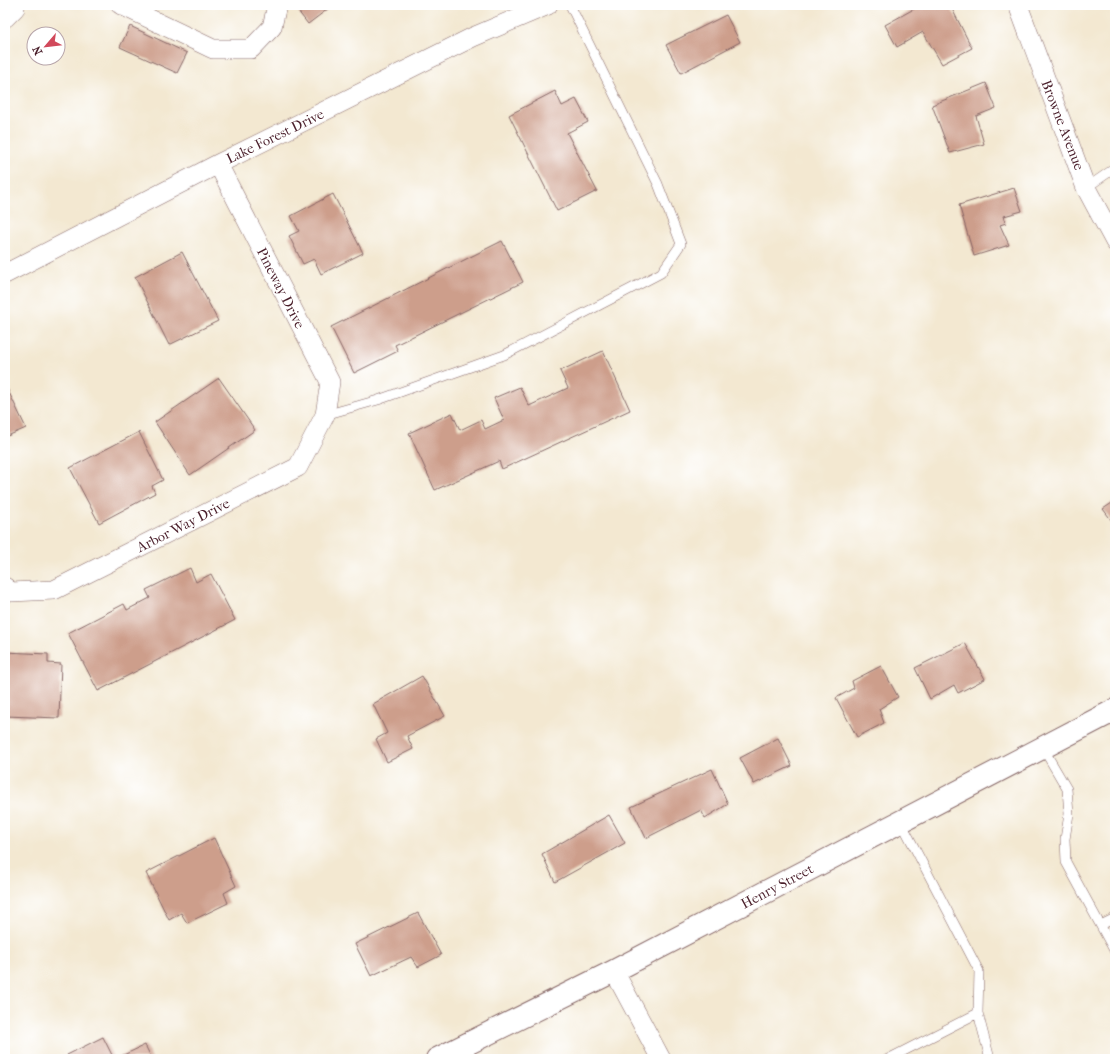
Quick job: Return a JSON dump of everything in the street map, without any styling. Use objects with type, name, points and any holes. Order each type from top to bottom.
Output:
[{"type":"street","points":[[121,5],[213,49],[251,49],[272,27],[277,5]]},
{"type":"street","name":"Lake Forest Drive","points":[[5,274],[218,164],[473,37],[548,5]]},
{"type":"street","name":"Browne Avenue","points":[[1018,5],[1086,188],[1115,242]]},
{"type":"street","name":"Pineway Drive","points":[[218,164],[330,382],[324,415]]},
{"type":"street","name":"Arbor Way Drive","points":[[8,589],[54,590],[298,467],[324,415]]},
{"type":"street","name":"Henry Street","points":[[437,1059],[614,971],[1115,710]]},
{"type":"street","points":[[614,971],[661,1059]]},
{"type":"lane","points":[[324,415],[378,400],[504,355],[661,273],[681,244],[658,184],[570,5]]},
{"type":"lane","points":[[1086,188],[1115,168]]},
{"type":"lane","points":[[1042,748],[1067,788],[1069,814],[1065,839],[1066,862],[1115,952]]},
{"type":"lane","points":[[901,822],[979,971],[978,1013],[988,1056],[987,1059]]},
{"type":"lane","points":[[1101,925],[1115,918]]},
{"type":"lane","points":[[888,1059],[978,1013]]},
{"type":"building","points":[[333,5],[308,24],[294,6]]},
{"type":"building","points":[[921,5],[950,5],[972,48],[942,64],[923,32],[897,47],[885,25]]},
{"type":"building","points":[[726,15],[740,42],[681,73],[666,45]]},
{"type":"building","points":[[130,26],[187,53],[177,73],[120,47]]},
{"type":"building","points":[[986,83],[996,108],[976,116],[984,144],[950,153],[932,105]]},
{"type":"building","points":[[555,91],[562,106],[576,99],[588,122],[567,133],[597,191],[557,211],[509,115]]},
{"type":"building","points":[[1014,188],[1022,211],[1004,216],[1006,223],[1000,225],[1009,245],[974,256],[959,205]]},
{"type":"building","points":[[333,194],[363,253],[321,274],[314,259],[303,264],[289,236],[299,231],[291,216]]},
{"type":"building","points":[[502,241],[523,282],[395,345],[398,351],[354,373],[331,327]]},
{"type":"building","points":[[182,252],[218,321],[169,345],[135,277]]},
{"type":"building","points":[[603,351],[630,410],[502,469],[499,461],[435,490],[409,433],[452,413],[460,430],[481,420],[485,429],[504,420],[494,398],[520,387],[529,406],[568,388],[560,371]]},
{"type":"building","points":[[219,378],[255,430],[190,475],[155,422]]},
{"type":"building","points":[[5,384],[26,428],[5,437]]},
{"type":"building","points":[[139,432],[163,480],[152,486],[155,493],[99,523],[70,468]]},
{"type":"building","points":[[1115,501],[1115,525],[1103,509]]},
{"type":"building","points":[[190,568],[196,582],[211,574],[235,620],[98,691],[68,633],[124,604],[127,610],[150,598],[146,590]]},
{"type":"building","points":[[965,643],[985,679],[958,693],[954,685],[930,699],[915,668]]},
{"type":"building","points":[[5,652],[48,654],[48,663],[61,664],[59,718],[5,716]]},
{"type":"building","points":[[881,666],[898,697],[879,709],[884,723],[857,737],[836,698],[854,688],[852,681]]},
{"type":"building","points":[[422,676],[445,716],[407,736],[413,749],[387,762],[376,739],[387,733],[373,704]]},
{"type":"building","points":[[778,738],[792,766],[754,784],[740,758]]},
{"type":"building","points":[[712,769],[728,804],[705,818],[701,810],[646,838],[631,807]]},
{"type":"building","points":[[609,815],[625,843],[555,882],[542,854]]},
{"type":"building","points":[[214,838],[236,886],[224,893],[228,903],[187,923],[181,913],[169,920],[146,873]]},
{"type":"building","points":[[418,913],[441,955],[418,967],[411,957],[371,976],[355,944]]},
{"type":"building","points":[[103,1037],[114,1059],[69,1059],[67,1055]]},
{"type":"building","points":[[145,1045],[152,1059],[115,1059]]}]
